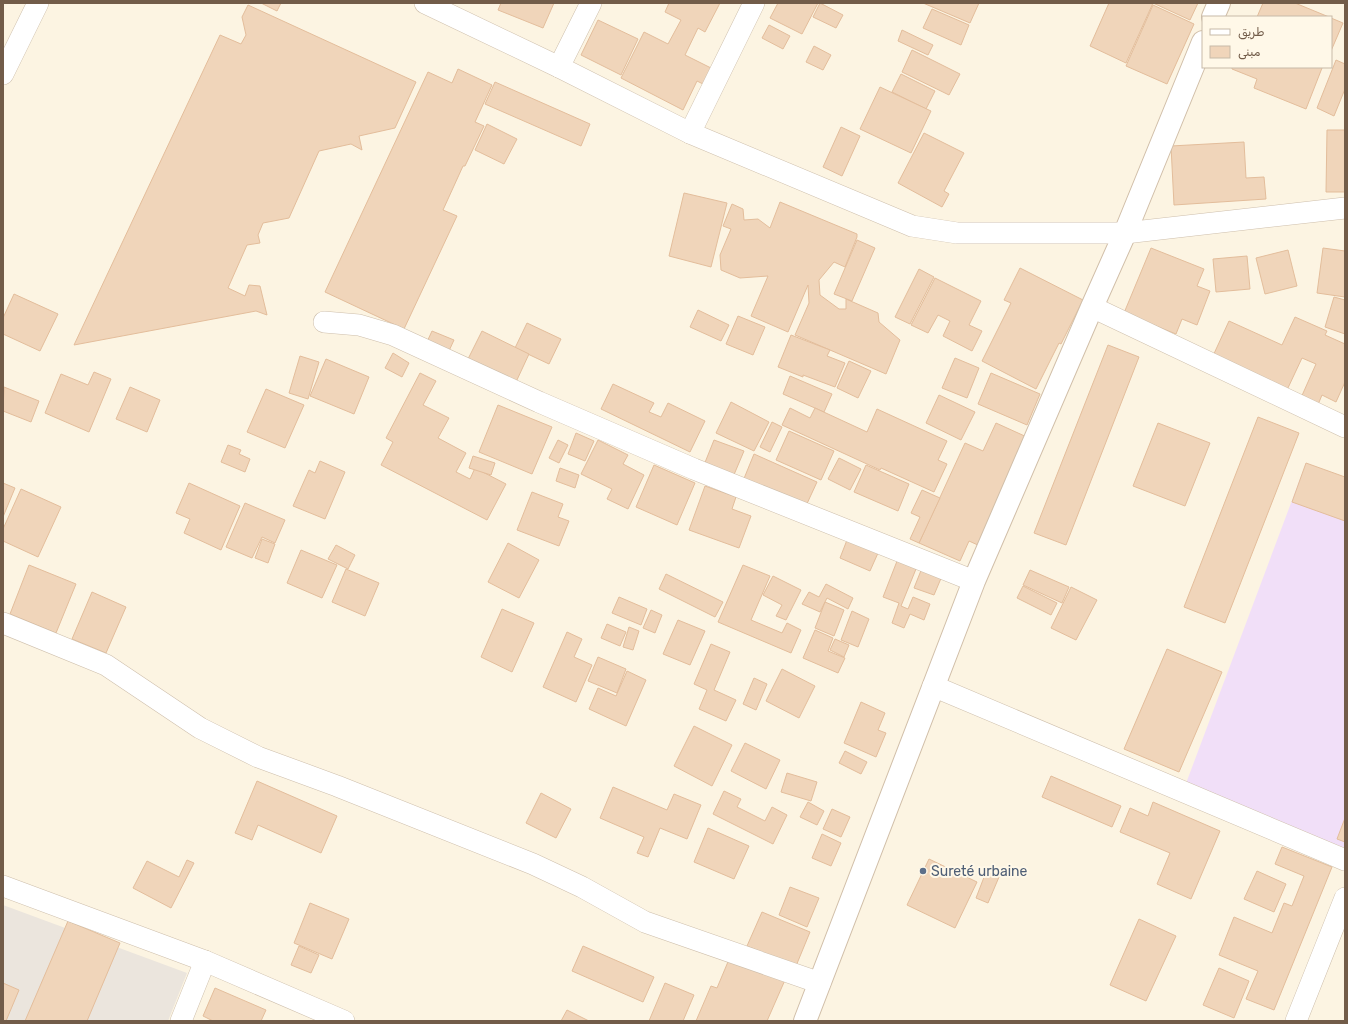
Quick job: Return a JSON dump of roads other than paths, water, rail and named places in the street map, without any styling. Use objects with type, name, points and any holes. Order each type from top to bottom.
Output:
[{"type":"street","points":[[3,74],[38,3]]},
{"type":"street","points":[[559,67],[591,3]]},
{"type":"street","points":[[690,133],[754,3]]},
{"type":"street","points":[[1213,16],[1219,3]]},
{"type":"street","points":[[438,6],[690,133],[912,226],[957,233],[1125,233],[1345,208]]},
{"type":"street","points":[[805,1021],[974,581],[1125,233],[1202,44]]},
{"type":"street","points":[[1092,307],[1345,427]]},
{"type":"street","points":[[324,322],[359,325],[393,335],[539,402],[680,463],[974,581]]},
{"type":"street","points":[[3,623],[106,665],[200,728],[258,758],[337,786],[532,864],[582,887],[645,922],[820,983]]},
{"type":"street","points":[[934,686],[1345,860]]},
{"type":"street","points":[[3,886],[205,961],[344,1021]]},
{"type":"street","points":[[1296,1021],[1345,898]]},
{"type":"street","points":[[181,1021],[205,961]]},
{"type":"place","name":"Sureté urbaine","points":[[923,871]]}]
